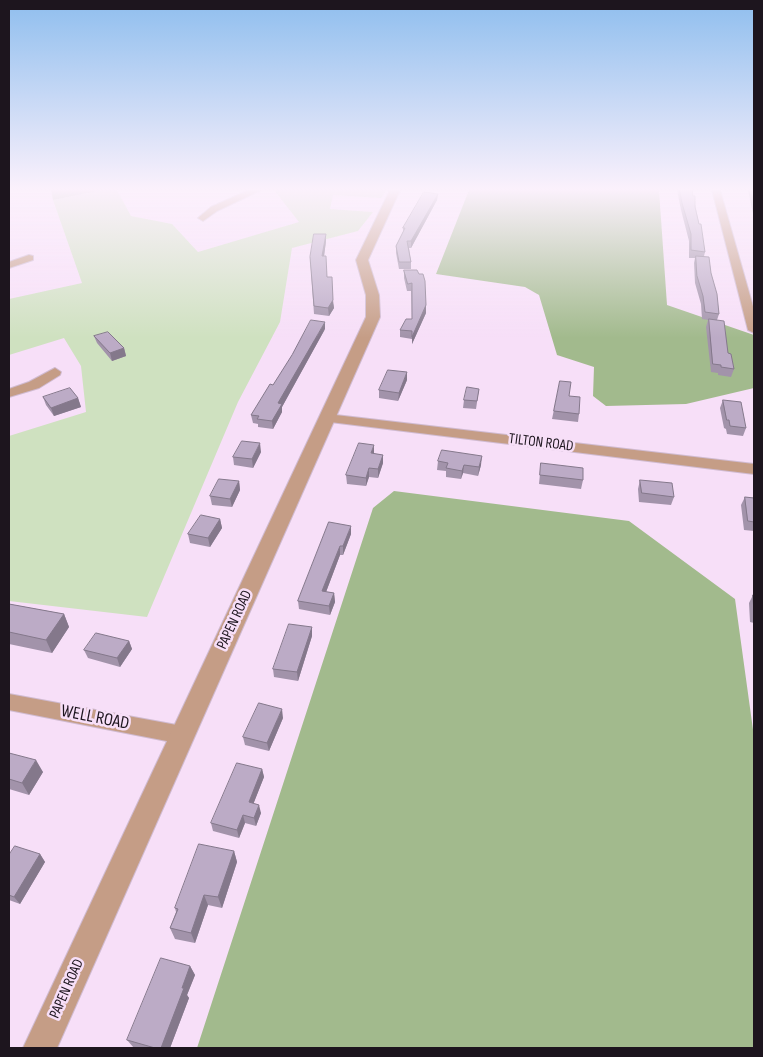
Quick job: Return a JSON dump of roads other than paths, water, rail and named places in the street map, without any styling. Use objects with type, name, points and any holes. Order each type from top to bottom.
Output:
[{"type":"street","name":"PAPEN ROAD","points":[[40,1048],[373,317],[375,309],[372,292],[362,260],[372,239]]},
{"type":"street","points":[[729,239],[754,330]]},
{"type":"street","points":[[9,265],[29,258]]},
{"type":"street","points":[[9,393],[34,385],[55,372]]},
{"type":"street","name":"TILTON ROAD","points":[[328,418],[754,469]]},
{"type":"street","name":"WELL ROAD","points":[[9,702],[182,735]]}]
